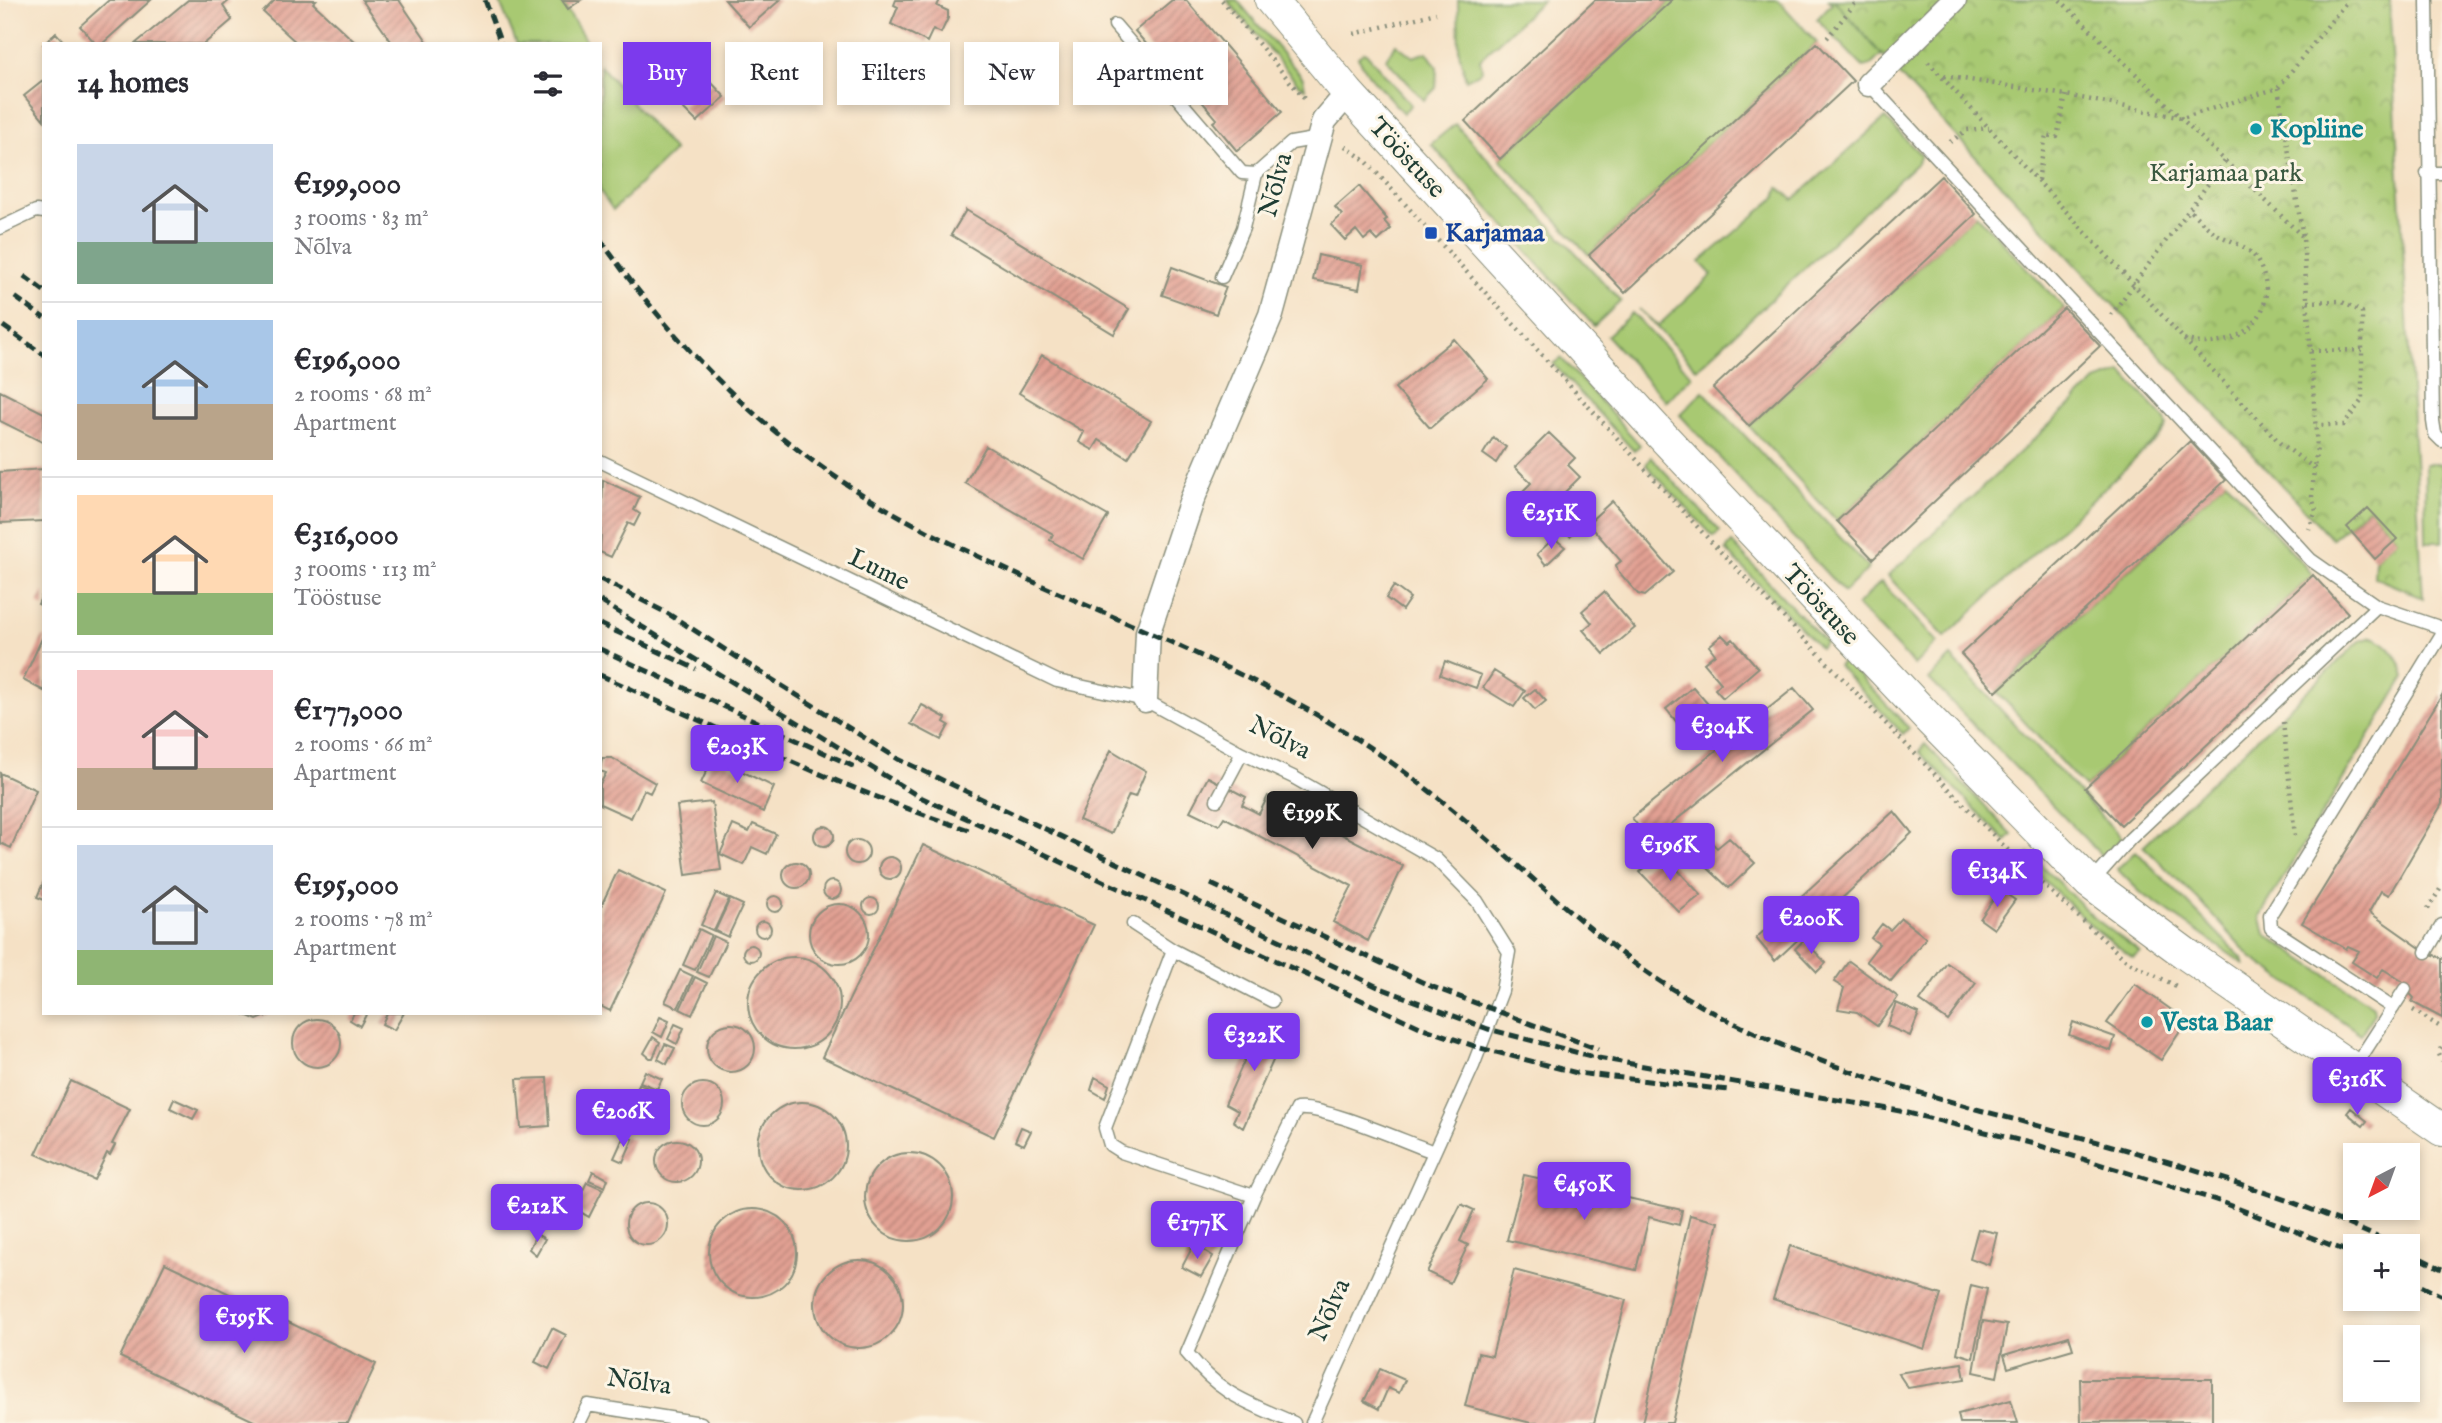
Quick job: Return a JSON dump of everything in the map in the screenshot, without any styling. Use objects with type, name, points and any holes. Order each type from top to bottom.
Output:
[{"type":"street","name":"Tööstuse","points":[[1271,0],[1348,93],[1863,649],[2090,883],[2186,954],[2442,1130]]},
{"type":"street","points":[[1868,84],[1954,0]]},
{"type":"street","name":"Nõlva","points":[[1146,700],[1148,632],[1192,500],[1271,315],[1324,121],[1348,93]]},
{"type":"lane","points":[[2427,0],[2427,173],[2437,337],[2433,421],[2435,434],[2442,440]]},
{"type":"lane","points":[[1115,25],[1242,173],[1256,174]]},
{"type":"lane","points":[[1868,84],[2311,560],[2377,606],[2442,628]]},
{"type":"lane","points":[[1222,277],[1242,228],[1256,174],[1291,143],[1320,138]]},
{"type":"lane","points":[[2427,173],[2442,173]]},
{"type":"lane","points":[[0,228],[36,211],[42,212]]},
{"type":"lane","name":"Lume","points":[[602,462],[1057,681],[1146,700]]},
{"type":"lane","points":[[2090,883],[2130,839],[2377,606]]},
{"type":"lane","points":[[2395,1004],[2271,928],[2270,915],[2298,865],[2442,634]]},
{"type":"lane","name":"Nõlva","points":[[1146,700],[1242,753],[1293,777],[1436,859],[1477,901],[1509,952],[1502,991],[1488,1029],[1312,1423]]},
{"type":"lane","points":[[1217,800],[1242,753]]},
{"type":"lane","points":[[1133,924],[1173,950],[1272,1001]]},
{"type":"lane","points":[[2426,952],[2442,925]]},
{"type":"lane","points":[[1173,950],[1105,1128],[1110,1145],[1254,1196]]},
{"type":"lane","points":[[2354,1068],[2405,989]]},
{"type":"lane","points":[[1294,1423],[1228,1394],[1210,1381],[1187,1353],[1254,1196],[1297,1109],[1306,1108],[1329,1115],[1434,1152]]},
{"type":"lane","name":"Nõlva","points":[[579,1423],[588,1405],[701,1423]]},
{"type":"path","points":[[1827,38],[1858,0]]},
{"type":"path","points":[[2060,0],[2303,237]]},
{"type":"path","points":[[1943,76],[2066,95],[2182,118],[2278,88],[2348,0]]},
{"type":"path","points":[[1354,34],[1436,13]]},
{"type":"path","points":[[1910,45],[1943,76],[2132,285],[2280,443],[2314,468]]},
{"type":"path","points":[[2278,88],[2303,237],[2316,425],[2312,497],[2316,511],[2313,522],[2297,545]]},
{"type":"path","points":[[2038,181],[2046,135],[2057,137],[2066,95]]},
{"type":"path","points":[[1936,157],[1967,130],[1990,128]]},
{"type":"path","points":[[2099,332],[2225,161]]},
{"type":"path","points":[[2183,339],[2210,345],[2235,339],[2258,317],[2265,286],[2263,272],[2253,254],[2238,242],[2217,234],[2189,211]]},
{"type":"path","points":[[2308,302],[2340,301],[2362,312],[2362,401],[2344,425],[2316,425]]},
{"type":"path","points":[[2311,351],[2363,351]]},
{"type":"path","points":[[2280,697],[2298,865]]},
{"type":"path","points":[[2395,1004],[2442,1028]]},
{"type":"path","points":[[2442,1048],[2442,1061]]},
{"type":"green space","points":[[499,0],[560,0],[587,42],[516,42]]},
{"type":"green space","points":[[1227,0],[1237,0],[1303,78],[1305,88],[1299,85]]},
{"type":"green space","points":[[1458,0],[1543,0],[1480,59],[1482,71],[1466,80],[1459,52]]},
{"type":"green space","points":[[1672,0],[1778,0],[1817,43],[1589,255],[1500,159]]},
{"type":"green space","points":[[1829,0],[1936,0],[1871,65],[1863,67],[1817,19],[1832,3]]},
{"type":"green space","name":"Karjamaa park","points":[[1834,0],[2389,0],[2423,598],[2374,577],[2375,559],[2397,539],[2368,508],[2332,539],[1900,76]]},
{"type":"green space","points":[[1396,44],[1413,57],[1427,52],[1437,67],[1436,88],[1424,100],[1386,59]]},
{"type":"green space","points":[[1365,52],[1411,105],[1403,113],[1369,75],[1358,57]]},
{"type":"green space","points":[[602,67],[623,92],[623,105],[634,105],[674,151],[613,210],[602,194]]},
{"type":"green space","points":[[1885,118],[1921,155],[1918,162],[1697,369],[1639,309],[1658,326],[1712,275],[1700,262],[1776,197],[1779,187],[1793,200]]},
{"type":"green space","points":[[1455,124],[1621,301],[1594,326],[1431,144]]},
{"type":"green space","points":[[1976,214],[2064,308],[1837,521],[1749,426]]},
{"type":"green space","points":[[1632,313],[1692,376],[1666,401],[1607,336]]},
{"type":"green space","points":[[1561,358],[1640,445],[1634,451],[1553,364]]},
{"type":"green space","points":[[2122,372],[2165,419],[2167,426],[2162,434],[1945,637],[1888,576],[2096,381]]},
{"type":"green space","points":[[1703,391],[1869,568],[1844,592],[1680,415]]},
{"type":"green space","points":[[1651,457],[1720,531],[1714,537],[1646,465]]},
{"type":"green space","points":[[2425,464],[2442,464],[2442,542],[2426,542]]},
{"type":"green space","points":[[2226,480],[2313,575],[2085,788],[1997,692]]},
{"type":"green space","points":[[1732,543],[1825,642],[1820,648],[1726,550]]},
{"type":"green space","points":[[1881,582],[1937,642],[1914,665],[1857,605]]},
{"type":"green space","points":[[2372,637],[2393,653],[2405,677],[2260,916],[2265,934],[2373,1006],[2374,1013],[2361,1034],[2251,957],[2198,899],[2143,846],[2360,641]]},
{"type":"green space","points":[[1951,657],[2122,838],[2103,857],[1929,679]]},
{"type":"green space","points":[[1844,660],[1909,728],[1903,734],[1838,666]]},
{"type":"green space","points":[[1925,744],[2012,835],[2006,841],[1924,757],[1919,751]]},
{"type":"green space","points":[[2136,851],[2242,958],[2244,964],[2140,892],[2117,869]]},
{"type":"green space","points":[[2029,853],[2093,917],[2140,952],[2133,958],[2094,928],[2023,860]]},
{"type":"building","points":[[109,0],[151,0],[104,42],[94,42],[80,26]]},
{"type":"building","points":[[188,0],[230,0],[223,6],[232,20],[206,42],[137,42]]},
{"type":"building","points":[[275,0],[316,0],[313,3],[355,42],[296,42],[263,12]]},
{"type":"building","points":[[362,0],[399,0],[428,42],[392,42]]},
{"type":"building","points":[[562,0],[581,0],[568,9]]},
{"type":"building","points":[[725,0],[780,0],[749,27]]},
{"type":"building","points":[[896,0],[940,0],[937,6],[948,11],[948,18],[941,33],[933,29],[927,42],[891,24],[898,7],[894,5]]},
{"type":"building","points":[[1172,0],[1186,0],[1222,42],[1144,42],[1135,31]]},
{"type":"building","points":[[1595,0],[1672,0],[1500,159],[1465,121]]},
{"type":"building","points":[[56,33],[64,42],[46,42]]},
{"type":"building","points":[[1817,43],[1853,81],[1625,293],[1589,255]]},
{"type":"building","points":[[1228,49],[1282,112],[1237,151],[1213,122],[1217,119],[1205,105],[1228,105]]},
{"type":"building","points":[[42,82],[42,118],[24,96]]},
{"type":"building","points":[[711,82],[725,97],[697,122],[682,107],[711,105]]},
{"type":"building","points":[[1941,176],[1976,214],[1749,426],[1713,388]]},
{"type":"building","points":[[1359,186],[1387,219],[1384,221],[1391,229],[1378,241],[1371,234],[1364,240],[1356,230],[1345,240],[1331,225],[1342,215],[1335,207]]},
{"type":"building","points":[[966,210],[1129,309],[1114,334],[951,235]]},
{"type":"building","points":[[1318,255],[1363,265],[1359,289],[1313,280]]},
{"type":"building","points":[[1172,267],[1226,287],[1216,314],[1162,295]]},
{"type":"building","points":[[2064,308],[2100,346],[1873,559],[1837,521]]},
{"type":"building","points":[[1454,339],[1488,379],[1430,428],[1395,388]]},
{"type":"building","points":[[1042,355],[1151,421],[1128,458],[1099,440],[1093,450],[1079,442],[1084,432],[1019,393]]},
{"type":"building","points":[[0,391],[42,412],[42,442],[0,421]]},
{"type":"building","points":[[1549,433],[1575,458],[1568,465],[1580,477],[1539,518],[1527,506],[1521,513],[1511,503],[1531,483],[1515,467]]},
{"type":"building","points":[[1493,438],[1506,447],[1496,463],[1483,454]]},
{"type":"building","points":[[2190,441],[2226,480],[1996,692],[1961,654]]},
{"type":"building","points":[[986,446],[1108,516],[1083,559],[1050,540],[1053,534],[965,483]]},
{"type":"building","points":[[42,469],[42,521],[0,523],[0,472]]},
{"type":"building","points":[[603,480],[640,497],[634,510],[640,514],[634,526],[628,523],[611,557],[602,553]]},
{"type":"building","points":[[1612,501],[1673,572],[1645,596],[1638,594],[1618,571],[1616,565],[1621,561],[1588,523]]},
{"type":"building","points":[[1569,504],[1585,521],[1570,536],[1554,519]]},
{"type":"building","points":[[2368,508],[2397,539],[2375,559],[2347,527]]},
{"type":"building","points":[[1554,538],[1565,547],[1546,565],[1537,554]]},
{"type":"building","points":[[2313,575],[2348,613],[2121,825],[2085,788]]},
{"type":"building","points":[[1394,586],[1410,598],[1402,610],[1386,598]]},
{"type":"building","points":[[1604,592],[1635,628],[1604,654],[1583,630],[1592,623],[1582,611]]},
{"type":"building","points":[[1722,635],[1729,642],[1733,639],[1758,668],[1723,698],[1715,689],[1721,683],[1704,663],[1715,654],[1709,646]]},
{"type":"building","points":[[42,638],[42,690],[23,680]]},
{"type":"building","points":[[1445,661],[1481,675],[1476,688],[1440,675]]},
{"type":"building","points":[[1494,671],[1525,691],[1514,707],[1483,688]]},
{"type":"building","points":[[1693,687],[1727,726],[1712,739],[1696,720],[1684,731],[1666,709]]},
{"type":"building","points":[[1794,688],[1813,710],[1650,841],[1632,818]]},
{"type":"building","points":[[1535,689],[1546,701],[1535,710],[1524,698]]},
{"type":"building","points":[[2442,695],[2442,804],[2389,895],[2381,891],[2369,912],[2426,952],[2442,958],[2442,1018],[2412,1002],[2414,998],[2403,986],[2405,983],[2383,969],[2377,978],[2352,962],[2359,951],[2348,946],[2346,949],[2302,923]]},
{"type":"building","points":[[922,705],[946,718],[944,722],[949,725],[941,740],[911,724]]},
{"type":"building","points":[[1111,750],[1146,771],[1135,797],[1129,795],[1111,834],[1079,820]]},
{"type":"building","points":[[713,757],[774,787],[763,812],[701,783]]},
{"type":"building","points":[[602,758],[612,758],[655,783],[650,793],[644,790],[631,818],[602,805],[602,780],[606,773],[602,772]]},
{"type":"building","points":[[0,773],[36,790],[11,848],[0,843]]},
{"type":"building","points":[[1208,777],[1246,797],[1242,805],[1259,814],[1268,796],[1403,866],[1368,941],[1333,922],[1352,886],[1224,817],[1219,825],[1190,811]]},
{"type":"building","points":[[712,802],[721,870],[686,875],[677,806]]},
{"type":"building","points":[[1894,811],[1912,833],[1775,961],[1756,938]]},
{"type":"building","points":[[753,824],[776,834],[767,854],[752,847],[744,865],[720,854],[733,825],[749,832]]},
{"type":"building","points":[[824,826],[831,829],[834,836],[831,843],[824,846],[817,843],[814,836],[817,829]]},
{"type":"building","points":[[1729,838],[1755,863],[1729,888],[1697,858],[1712,843],[1717,848]]},
{"type":"building","points":[[857,840],[866,843],[869,852],[866,861],[857,864],[848,861],[845,852],[848,843]]},
{"type":"building","points":[[923,845],[1094,925],[994,1137],[822,1057]]},
{"type":"building","points":[[1662,853],[1701,895],[1679,912],[1640,872]]},
{"type":"building","points":[[890,857],[900,864],[901,868],[894,878],[890,879],[880,872],[879,868],[886,858]]},
{"type":"building","points":[[796,862],[805,866],[809,875],[805,884],[796,888],[787,884],[783,875],[787,866]]},
{"type":"building","points":[[618,870],[666,893],[610,1011],[602,1007],[602,904]]},
{"type":"building","points":[[828,881],[836,881],[841,890],[839,897],[828,899],[823,894],[823,886]]},
{"type":"building","points":[[42,886],[42,899],[37,897]]},
{"type":"building","points":[[2000,890],[2015,900],[1994,929],[1980,919]]},
{"type":"building","points":[[716,893],[729,899],[714,931],[701,925]]},
{"type":"building","points":[[772,896],[778,896],[783,904],[781,910],[772,912],[767,907],[767,901]]},
{"type":"building","points":[[868,898],[874,898],[879,906],[877,912],[868,914],[863,909],[863,903]]},
{"type":"building","points":[[730,899],[743,905],[728,937],[715,931]]},
{"type":"building","points":[[839,904],[860,913],[869,934],[860,955],[839,964],[818,955],[809,934],[818,913]]},
{"type":"building","points":[[1901,918],[1926,938],[1891,981],[1866,961],[1879,944],[1871,938],[1882,924],[1890,930]]},
{"type":"building","points":[[760,921],[766,921],[771,929],[769,935],[760,937],[755,932],[755,926]]},
{"type":"building","points":[[699,929],[711,935],[695,970],[683,965]]},
{"type":"building","points":[[713,936],[726,942],[709,977],[697,972]]},
{"type":"building","points":[[1804,940],[1826,963],[1817,972],[1795,949]]},
{"type":"building","points":[[748,945],[754,945],[759,953],[757,959],[748,961],[743,956],[743,950]]},
{"type":"building","points":[[794,957],[812,961],[827,970],[836,985],[840,1003],[836,1021],[827,1036],[812,1045],[794,1049],[776,1045],[761,1036],[752,1021],[748,1003],[752,985],[761,970],[776,961]]},
{"type":"building","points":[[1849,961],[1898,997],[1877,1026],[1857,1012],[1838,1009],[1844,988],[1834,982]]},
{"type":"building","points":[[1947,963],[1976,983],[1948,1021],[1920,1001]]},
{"type":"building","points":[[680,970],[693,976],[678,1008],[665,1002]]},
{"type":"building","points":[[695,977],[707,983],[692,1015],[680,1009]]},
{"type":"building","name":"Vesta Baar","points":[[2135,984],[2187,1021],[2161,1060],[2107,1023]]},
{"type":"building","points":[[1896,1003],[1919,1013],[1910,1036],[1887,1026]]},
{"type":"building","points":[[246,1015],[269,1015],[257,1020]]},
{"type":"building","points":[[353,1015],[366,1015],[360,1026],[350,1020]]},
{"type":"building","points":[[386,1015],[403,1015],[394,1030],[382,1024]]},
{"type":"building","points":[[660,1017],[669,1021],[662,1037],[653,1032]]},
{"type":"building","points":[[317,1019],[334,1026],[341,1043],[334,1060],[317,1067],[300,1060],[293,1043],[300,1026]]},
{"type":"building","points":[[2073,1022],[2115,1037],[2111,1051],[2069,1035]]},
{"type":"building","points":[[1261,1023],[1284,1036],[1243,1128],[1233,1121],[1238,1111],[1225,1104]]},
{"type":"building","points":[[675,1024],[684,1028],[677,1044],[668,1039]]},
{"type":"building","points":[[731,1024],[748,1031],[755,1048],[748,1065],[731,1072],[714,1065],[707,1048],[714,1031]]},
{"type":"building","points":[[653,1037],[660,1042],[653,1058],[650,1058],[644,1053]]},
{"type":"building","points":[[665,1044],[675,1048],[667,1064],[658,1059]]},
{"type":"building","points":[[645,1071],[662,1079],[657,1089],[640,1082]]},
{"type":"building","points":[[1095,1077],[1109,1085],[1105,1098],[1091,1090]]},
{"type":"building","points":[[547,1078],[550,1126],[521,1128],[517,1079]]},
{"type":"building","points":[[71,1081],[130,1109],[112,1144],[115,1145],[110,1155],[107,1153],[94,1180],[36,1154]]},
{"type":"building","points":[[703,1083],[718,1089],[724,1104],[718,1119],[703,1125],[688,1119],[682,1104],[688,1089]]},
{"type":"building","points":[[639,1084],[656,1092],[652,1102],[635,1095]]},
{"type":"building","points":[[174,1099],[198,1110],[193,1119],[170,1108]]},
{"type":"building","points":[[802,1102],[827,1109],[839,1121],[846,1146],[839,1171],[827,1183],[802,1190],[777,1183],[765,1171],[758,1146],[765,1121],[777,1109]]},
{"type":"building","points":[[2351,1108],[2367,1121],[2363,1126],[2347,1113]]},
{"type":"building","points":[[638,1116],[647,1121],[642,1129],[633,1125]]},
{"type":"building","points":[[1021,1127],[1031,1131],[1024,1145],[1015,1141]]},
{"type":"building","points":[[624,1136],[633,1139],[623,1162],[614,1158]]},
{"type":"building","points":[[677,1140],[692,1146],[698,1161],[692,1176],[677,1182],[662,1176],[656,1161],[662,1146]]},
{"type":"building","points":[[909,1153],[934,1160],[946,1172],[953,1197],[946,1222],[934,1234],[909,1241],[884,1234],[872,1222],[865,1197],[872,1172],[884,1160]]},
{"type":"building","points":[[593,1171],[608,1179],[605,1187],[589,1180]]},
{"type":"building","points":[[1524,1175],[1682,1210],[1679,1225],[1649,1217],[1636,1270],[1507,1240]]},
{"type":"building","points":[[587,1182],[603,1189],[589,1217],[574,1208]]},
{"type":"building","points":[[647,1203],[662,1209],[668,1224],[662,1239],[647,1245],[632,1239],[626,1224],[632,1209]]},
{"type":"building","points":[[1461,1204],[1474,1210],[1460,1241],[1468,1245],[1450,1283],[1427,1272]]},
{"type":"building","points":[[753,1209],[778,1216],[790,1228],[797,1253],[790,1278],[778,1290],[753,1297],[728,1290],[716,1278],[709,1253],[716,1228],[728,1216]]},
{"type":"building","points":[[1690,1215],[1718,1222],[1672,1423],[1642,1423]]},
{"type":"building","points":[[1978,1229],[1997,1233],[1989,1265],[1970,1258]]},
{"type":"building","points":[[536,1234],[545,1239],[536,1255],[529,1249]]},
{"type":"building","points":[[1194,1244],[1213,1256],[1201,1277],[1182,1267]]},
{"type":"building","points":[[1790,1246],[1941,1295],[1924,1349],[1773,1299]]},
{"type":"building","points":[[859,1260],[884,1267],[896,1279],[903,1304],[896,1329],[884,1341],[859,1348],[834,1341],[822,1329],[815,1304],[822,1279],[834,1267]]},
{"type":"building","points":[[165,1263],[376,1364],[348,1423],[258,1423],[120,1357]]},
{"type":"building","points":[[1514,1270],[1626,1300],[1594,1423],[1531,1423],[1465,1406],[1478,1353],[1492,1356]]},
{"type":"building","points":[[1971,1285],[1987,1289],[1973,1358],[1957,1353]]},
{"type":"building","points":[[1983,1321],[2007,1325],[1997,1377],[1974,1372]]},
{"type":"building","points":[[552,1328],[566,1335],[549,1369],[535,1362]]},
{"type":"building","points":[[2069,1336],[2073,1349],[2008,1368],[2004,1355]]},
{"type":"building","points":[[1962,1363],[1965,1379],[1908,1388],[1898,1373]]},
{"type":"building","points":[[1380,1369],[1405,1380],[1399,1393],[1388,1388],[1379,1409],[1364,1401]]},
{"type":"building","points":[[2080,1379],[2212,1379],[2212,1421],[2081,1422]]},
{"type":"building","points":[[2011,1400],[2018,1423],[1960,1423],[1958,1414]]},
{"type":"railway","points":[[485,0],[500,42]]},
{"type":"railway","points":[[602,242],[659,316],[725,387],[799,451],[839,479],[939,537],[1244,676],[1361,742],[1462,817],[1622,954],[1690,1000],[1766,1038],[1836,1066],[1976,1109],[2189,1168],[2294,1203],[2370,1234]]},
{"type":"railway","points":[[24,276],[42,290]]},
{"type":"railway","points":[[15,297],[42,317]]},
{"type":"railway","points":[[3,326],[42,354]]},
{"type":"railway","points":[[602,580],[667,613],[898,759],[1378,987],[1488,1029],[1598,1058],[1900,1111],[2034,1144],[2219,1201],[2343,1250]]},
{"type":"railway","points":[[602,602],[918,796],[1420,1027],[1480,1048],[1577,1073],[1728,1090]]},
{"type":"railway","points":[[602,625],[696,669]]},
{"type":"railway","points":[[602,650],[857,768]]},
{"type":"railway","points":[[602,676],[829,777],[969,830]]},
{"type":"railway","points":[[1211,884],[1433,987],[1598,1049]]},
{"type":"railway","points":[[2420,1258],[2442,1269]]},
{"type":"railway","points":[[2420,1286],[2442,1296]]},
{"type":"place","name":"Kopliine","points":[[2256,129]]},
{"type":"place","name":"Karjamaa","points":[[1431,233]]},
{"type":"place","name":"Vesta Baar","points":[[2147,1022]]}]
